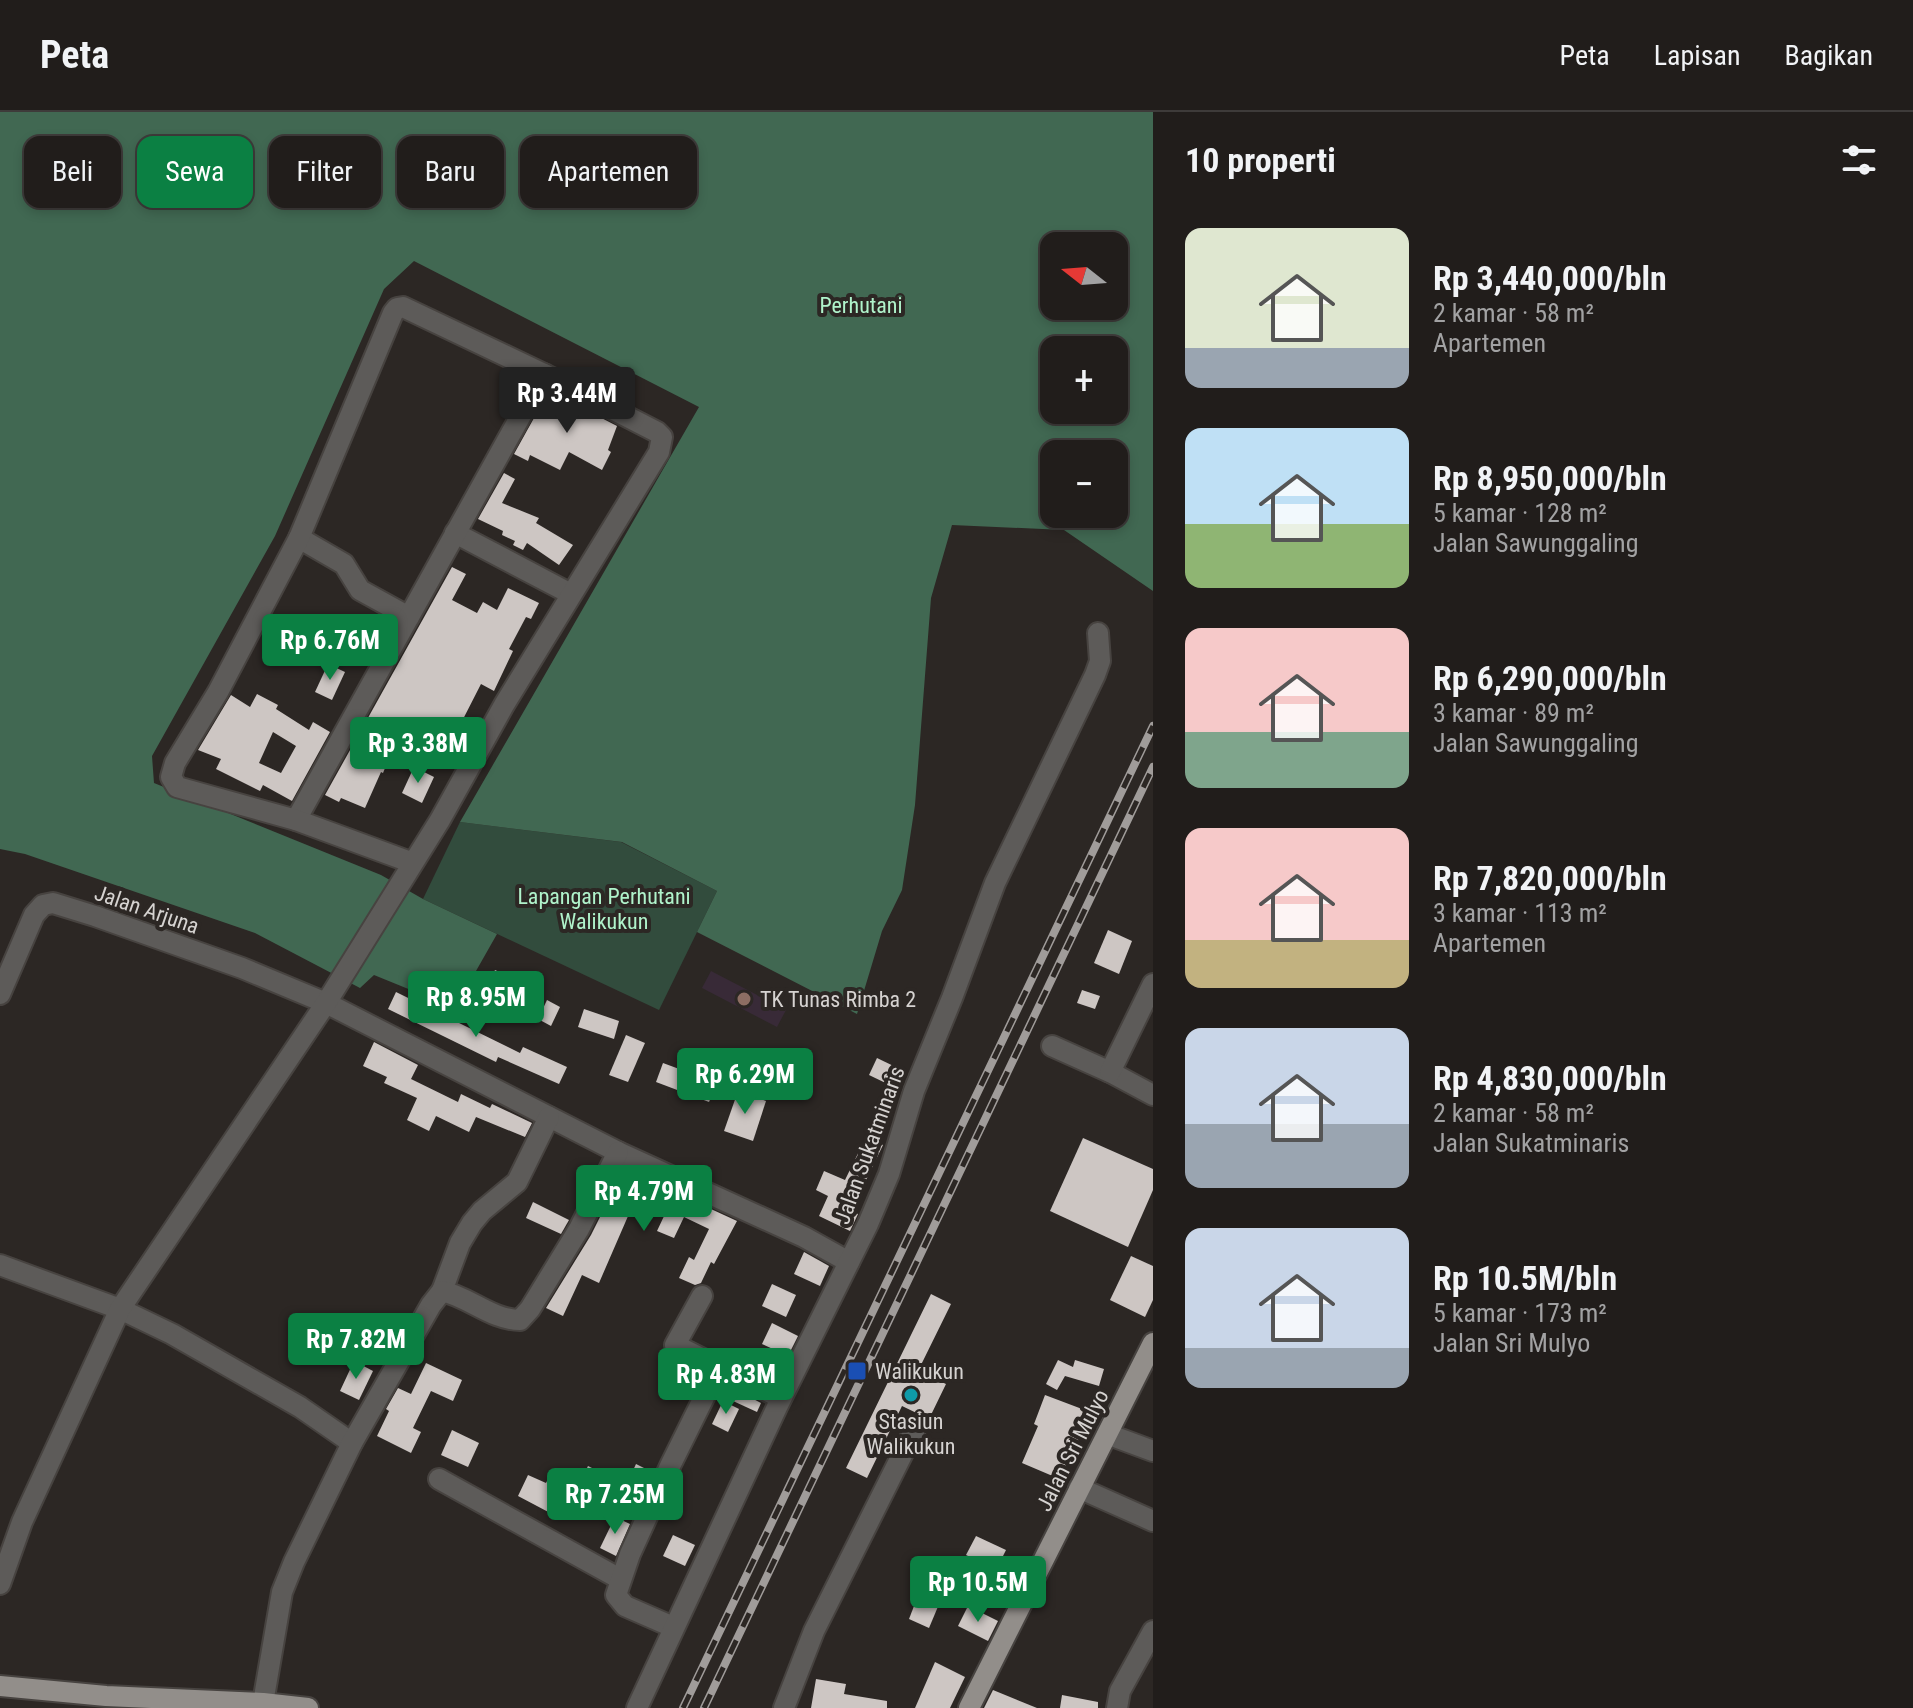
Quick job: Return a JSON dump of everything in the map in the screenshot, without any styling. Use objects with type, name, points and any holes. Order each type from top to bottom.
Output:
[{"type":"main road","name":"Jalan Sri Mulyo","points":[[969,1708],[1153,1343]]},
{"type":"main road","points":[[0,1686],[106,1702],[263,1703],[308,1708]]},
{"type":"street","points":[[0,1584],[22,1522],[120,1309],[326,1003],[413,863],[571,594],[659,452],[662,437],[544,374],[411,309],[397,308],[299,538],[218,692],[175,763],[171,777],[177,787],[296,820],[413,863]]},
{"type":"street","points":[[296,820],[544,374]]},
{"type":"street","points":[[455,533],[571,594]]},
{"type":"street","points":[[299,538],[344,564],[360,590],[409,617]]},
{"type":"street","name":"Jalan Sukatminaris","points":[[637,1708],[889,1174],[914,1091],[995,883],[1095,675],[1100,661],[1098,633]]},
{"type":"street","name":"Jalan Arjuna","points":[[0,994],[34,915],[43,905],[53,903],[242,968],[326,1003]]},
{"type":"street","points":[[1110,1072],[1153,984]]},
{"type":"street","points":[[326,1003],[618,1152],[804,1237],[849,1262]]},
{"type":"street","points":[[1052,1046],[1153,1095]]},
{"type":"street","points":[[263,1703],[282,1592],[352,1443],[442,1291],[460,1243],[472,1223],[517,1182],[549,1117]]},
{"type":"street","points":[[442,1291],[455,1294],[508,1320],[520,1320],[530,1309],[579,1229],[618,1152]]},
{"type":"street","points":[[0,1265],[120,1309],[172,1334],[288,1401],[352,1443]]},
{"type":"street","points":[[702,1296],[675,1345],[781,1398]]},
{"type":"street","points":[[673,1627],[618,1600],[616,1595],[620,1579],[671,1464],[719,1367]]},
{"type":"street","points":[[784,1708],[814,1631],[916,1427]]},
{"type":"street","points":[[1107,1434],[1153,1451]]},
{"type":"street","points":[[439,1479],[620,1579]]},
{"type":"street","points":[[1079,1488],[1153,1521]]},
{"type":"street","points":[[1117,1708],[1120,1691],[1153,1631]]},
{"type":"shaded area","name":"TK Tunas Rimba 2","points":[[711,971],[786,1010],[777,1027],[702,988]]},
{"type":"green space","name":"Perhutani","points":[[0,112],[1153,112],[1153,591],[1064,530],[952,525],[931,598],[915,805],[902,890],[882,931],[857,1014],[697,932],[717,891],[622,842],[460,822],[699,407],[414,261],[384,289],[275,536],[152,756],[154,783],[381,875],[497,934],[455,1008],[374,975],[360,988],[255,933],[25,854],[0,849]]},
{"type":"green space","name":"Lapangan Perhutani Walikukun","points":[[460,822],[621,842],[717,891],[659,1010],[423,899]]},
{"type":"building","points":[[549,391],[617,426],[608,450],[611,452],[602,470],[569,452],[560,470],[530,455],[528,461],[514,454]]},
{"type":"building","points":[[504,473],[515,479],[502,503],[539,518],[536,523],[573,545],[559,565],[527,543],[523,550],[513,545],[515,541],[502,535],[503,531],[478,519]]},
{"type":"building","points":[[452,567],[466,574],[452,600],[477,613],[483,602],[497,610],[508,588],[539,603],[531,619],[526,617],[509,649],[513,651],[494,691],[481,684],[458,729],[469,736],[459,754],[431,738],[429,741],[407,730],[404,736],[399,734],[365,808],[325,795]]},
{"type":"building","points":[[328,664],[345,672],[332,700],[315,692]]},
{"type":"building","points":[[257,694],[278,705],[276,709],[309,730],[313,722],[330,732],[292,801],[263,785],[260,791],[216,769],[221,759],[198,750],[231,695],[250,707]],"holes":[[[273,732],[296,746],[281,773],[259,763]]]},
{"type":"building","points":[[414,767],[434,777],[422,803],[402,793]]},
{"type":"building","points":[[1108,930],[1132,941],[1119,974],[1094,963]]},
{"type":"building","points":[[495,970],[517,980],[504,1010],[482,1000]]},
{"type":"building","points":[[1082,990],[1100,996],[1095,1009],[1077,1003]]},
{"type":"building","points":[[396,992],[520,1053],[523,1047],[567,1067],[559,1084],[498,1057],[496,1062],[388,1009]]},
{"type":"building","points":[[547,1000],[560,1007],[551,1026],[538,1019]]},
{"type":"building","points":[[584,1009],[619,1021],[614,1039],[578,1027]]},
{"type":"building","points":[[626,1035],[645,1043],[628,1082],[609,1075]]},
{"type":"building","points":[[374,1042],[418,1065],[411,1079],[458,1102],[461,1094],[490,1108],[492,1104],[532,1123],[525,1137],[476,1117],[469,1132],[436,1116],[429,1131],[407,1120],[417,1098],[384,1083],[387,1077],[363,1066]]},
{"type":"building","points":[[877,1058],[906,1072],[898,1089],[869,1075]]},
{"type":"building","points":[[663,1063],[717,1083],[709,1102],[656,1082]]},
{"type":"building","points":[[738,1091],[766,1101],[753,1141],[724,1131]]},
{"type":"building","points":[[866,1137],[883,1145],[851,1211],[858,1214],[850,1231],[819,1216],[828,1196],[816,1190],[824,1171],[845,1180]]},
{"type":"building","points":[[1083,1138],[1153,1169],[1153,1190],[1128,1247],[1050,1211]]},
{"type":"building","points":[[624,1169],[737,1221],[714,1264],[711,1262],[701,1283],[695,1285],[679,1278],[689,1257],[694,1260],[709,1229],[684,1217],[674,1238],[657,1231],[665,1214],[635,1200],[599,1283],[582,1275],[563,1316],[546,1308],[591,1235]]},
{"type":"building","points":[[533,1202],[569,1220],[561,1234],[526,1218]]},
{"type":"building","points":[[804,1252],[829,1266],[820,1286],[794,1274]]},
{"type":"building","points":[[1131,1256],[1153,1266],[1153,1300],[1145,1317],[1110,1300]]},
{"type":"building","points":[[772,1284],[796,1295],[786,1317],[762,1306]]},
{"type":"building","name":"Stasiun Walikukun","points":[[931,1294],[951,1304],[918,1371],[946,1384],[929,1419],[902,1406],[867,1478],[846,1468]]},
{"type":"building","points":[[772,1323],[798,1336],[788,1356],[762,1344]]},
{"type":"building","points":[[1058,1360],[1073,1367],[1075,1360],[1104,1369],[1099,1386],[1065,1376],[1057,1390],[1046,1384]]},
{"type":"building","points":[[354,1361],[373,1371],[359,1400],[340,1391]]},
{"type":"building","points":[[426,1363],[462,1380],[453,1401],[431,1391],[413,1428],[421,1432],[411,1453],[377,1436],[389,1411],[386,1409],[398,1388],[411,1394]]},
{"type":"building","points":[[738,1391],[761,1403],[757,1412],[733,1401]]},
{"type":"building","points":[[1045,1395],[1090,1412],[1062,1480],[1022,1463],[1038,1426],[1034,1424]]},
{"type":"building","points":[[723,1401],[739,1409],[728,1432],[712,1424]]},
{"type":"building","points":[[452,1430],[479,1443],[468,1467],[441,1455]]},
{"type":"building","points":[[636,1464],[652,1472],[638,1502],[622,1494]]},
{"type":"building","points":[[588,1466],[614,1479],[606,1495],[580,1483]]},
{"type":"building","points":[[552,1471],[571,1480],[554,1515],[518,1496],[528,1475],[546,1483]]},
{"type":"building","points":[[615,1517],[630,1524],[616,1556],[600,1548]]},
{"type":"building","points":[[673,1535],[695,1545],[685,1566],[663,1556]]},
{"type":"building","points":[[976,1536],[1006,1550],[996,1570],[966,1555]]},
{"type":"building","points":[[921,1588],[942,1597],[929,1628],[909,1619]]},
{"type":"building","points":[[968,1606],[998,1621],[988,1641],[958,1626]]},
{"type":"building","points":[[935,1662],[965,1677],[950,1708],[915,1708]]},
{"type":"building","points":[[816,1679],[846,1684],[844,1694],[887,1701],[887,1708],[811,1708]]},
{"type":"building","points":[[993,1690],[1037,1708],[984,1708]]},
{"type":"building","points":[[1062,1695],[1098,1702],[1098,1708],[1060,1708]]},
{"type":"railway","points":[[683,1708],[1153,726]]},
{"type":"railway","points":[[704,1708],[1153,767]]},
{"type":"place","name":"TK Tunas Rimba 2","points":[[744,999]]},
{"type":"place","name":"Walikukun","points":[[857,1371]]},
{"type":"place","name":"Stasiun Walikukun","points":[[911,1395]]}]
